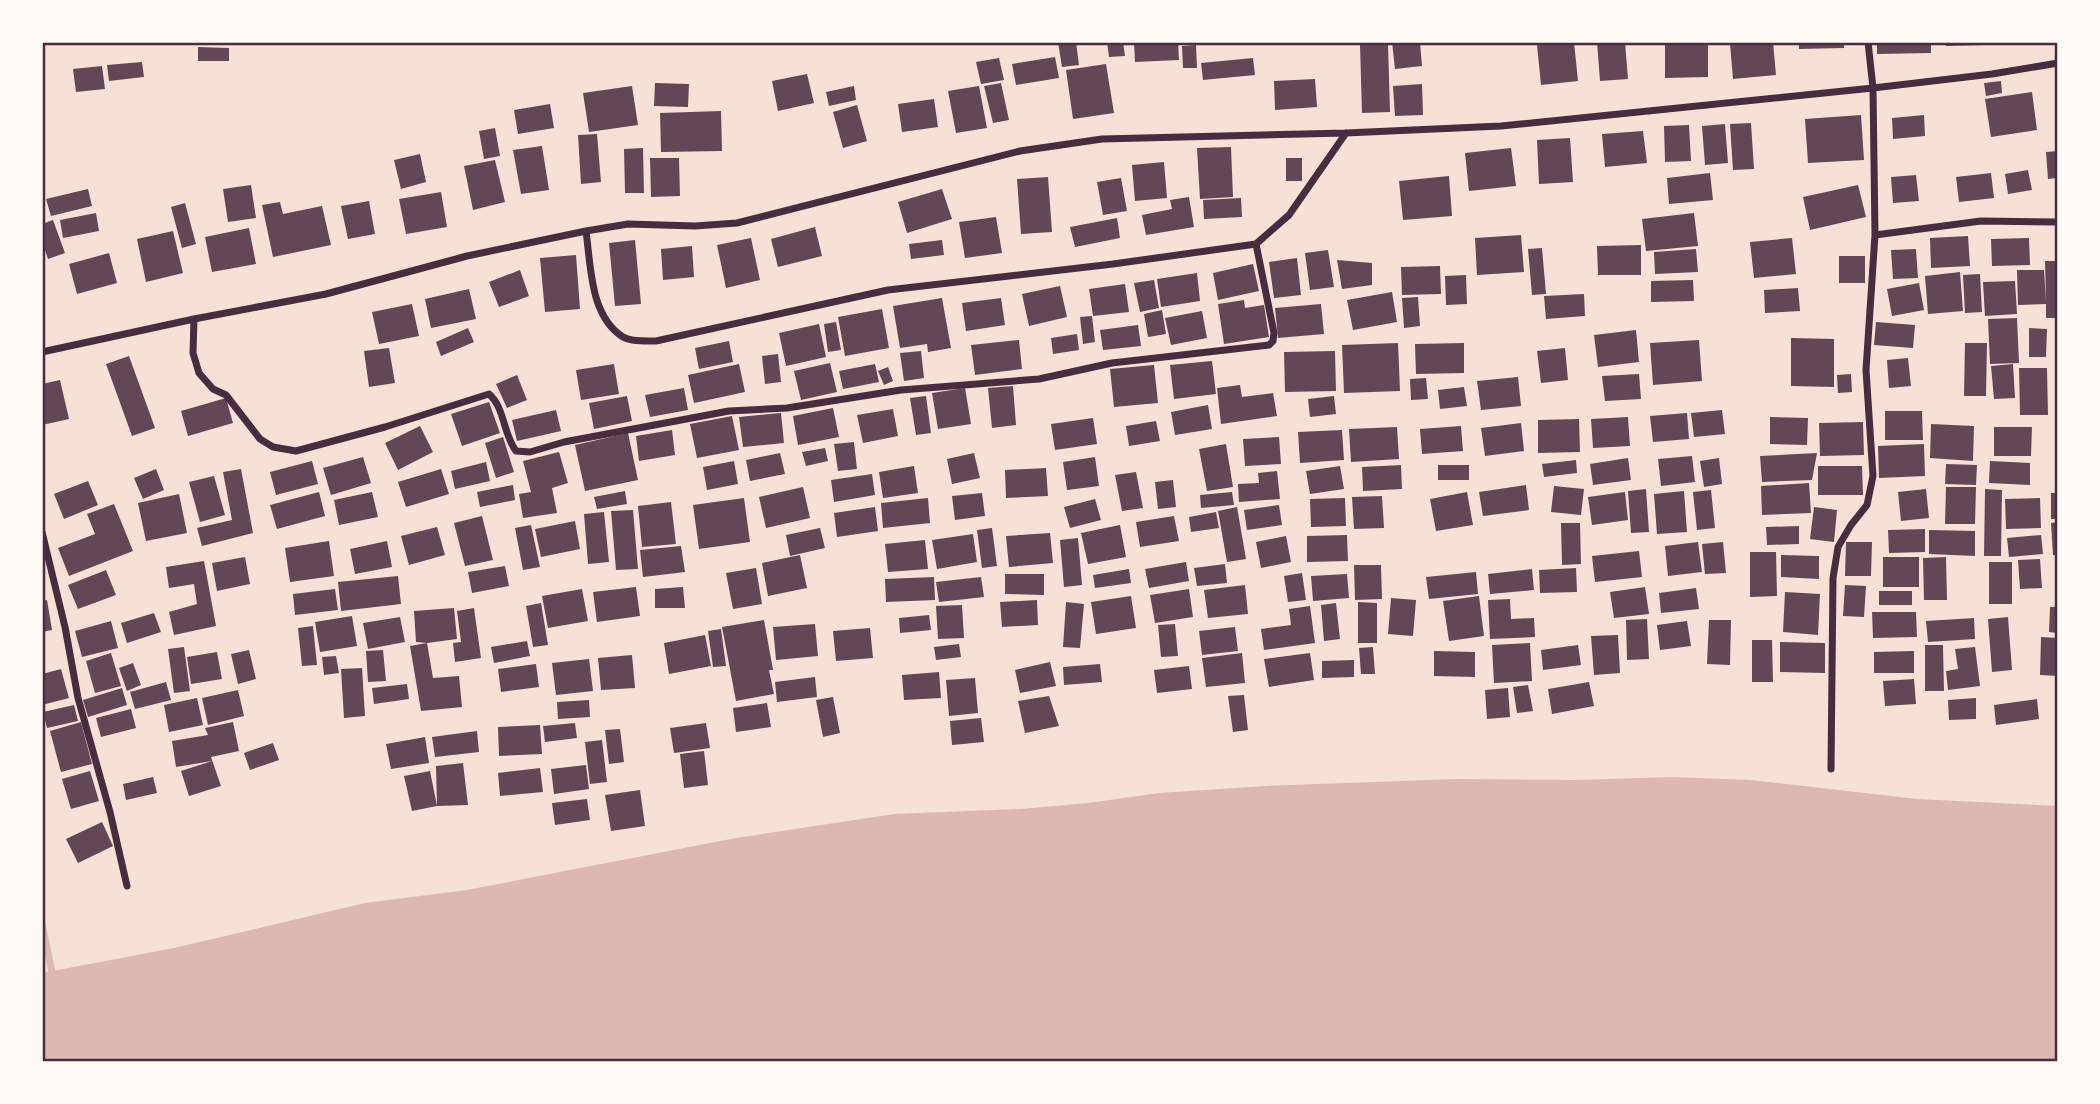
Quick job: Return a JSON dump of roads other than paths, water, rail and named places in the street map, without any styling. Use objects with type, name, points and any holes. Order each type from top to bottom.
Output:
[{"type":"street","points":[[1831,769],[1833,578],[1838,547],[1867,505],[1873,476],[1866,370],[1875,235],[1873,88],[1868,42]]},
{"type":"street","points":[[42,352],[194,318],[326,294],[467,256],[586,231],[628,224],[695,226],[737,223],[789,212],[1020,151],[1102,139],[1501,126],[1873,88],[2058,63]]},
{"type":"street","points":[[586,231],[593,282],[602,317],[625,339],[656,341],[888,290],[1113,264],[1256,244],[1289,215],[1346,133]]},
{"type":"street","points":[[1875,235],[1981,221],[2058,222]]},
{"type":"street","points":[[194,318],[193,353],[199,373],[213,389],[226,395],[260,439],[273,447],[296,451],[385,427],[489,394],[496,400],[509,441],[516,450],[530,452],[564,442],[729,411],[787,408],[901,390],[1039,379],[1112,363],[1269,345],[1273,341],[1274,333],[1256,244]]},
{"type":"street","points":[[42,531],[78,698],[127,886]]},
{"type":"waterway","points":[[42,924],[52,972]]}]
